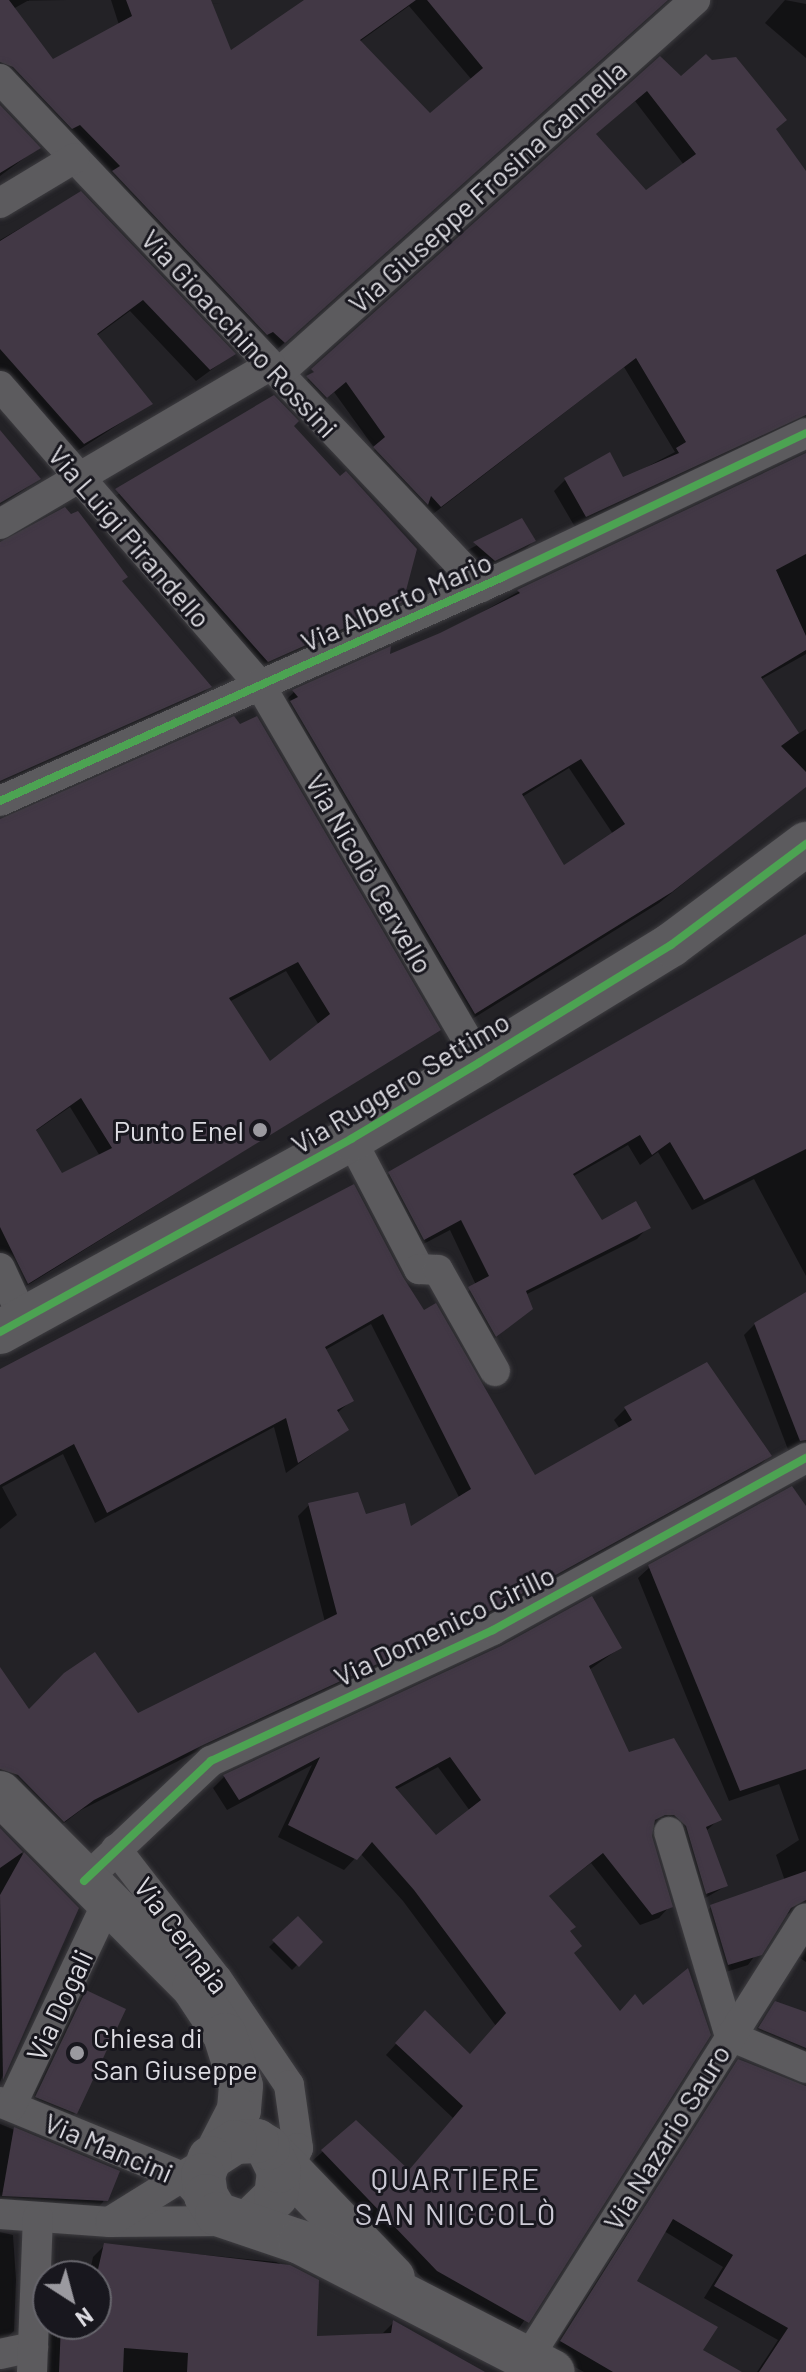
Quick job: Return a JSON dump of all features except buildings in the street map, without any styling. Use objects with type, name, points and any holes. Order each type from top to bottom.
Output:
[{"type":"street","name":"Via Giuseppe Frosina Cannella","points":[[0,524],[275,369],[690,1]]},
{"type":"street","name":"Via Gioacchino Rossini","points":[[0,79],[481,587]]},
{"type":"street","points":[[0,203],[75,158]]},
{"type":"street","name":"Via Luigi Pirandello","points":[[0,386],[260,685]]},
{"type":"street","name":"Via Alberto Mario","points":[[0,801],[481,587],[806,433]]},
{"type":"street","name":"Via Nicolò Cervello","points":[[260,685],[480,1062]]},
{"type":"street","name":"Via Ruggero Settimo","points":[[12,1326],[351,1139],[480,1062],[671,945],[806,844]]},
{"type":"street","points":[[351,1139],[419,1269],[438,1270],[495,1371]]},
{"type":"street","points":[[0,1268],[12,1326]]},
{"type":"street","name":"Via Domenico Cirillo","points":[[95,1892],[116,1849],[211,1761],[493,1630],[806,1458]]},
{"type":"street","name":"Via Cernaia","points":[[0,1793],[95,1892],[194,1988],[225,2035],[241,2086],[237,2183]]},
{"type":"street","points":[[669,1832],[730,2036],[806,2068]]},
{"type":"street","name":"Via Cernaia","points":[[116,1849],[217,1979],[289,2085],[297,2126],[237,2183]]},
{"type":"street","name":"Via Dogali","points":[[6,2104],[95,1892]]},
{"type":"street","name":"Via Nazario Sauro","points":[[541,2365],[730,2036],[806,1918]]},
{"type":"street","name":"Via Mancini","points":[[6,2104],[237,2183]]},
{"type":"street","points":[[110,2222],[237,2183]]},
{"type":"street","points":[[0,2214],[110,2222],[237,2183]]},
{"type":"street","points":[[237,2183],[405,2292],[541,2365]]},
{"type":"street","points":[[237,2183],[405,2292]]},
{"type":"street","points":[[0,2354],[32,2360],[38,2217]]},
{"type":"cycle path","points":[[0,801],[503,577],[806,433]]},
{"type":"cycle path","points":[[0,1332],[351,1139],[480,1062],[671,945],[806,844]]},
{"type":"cycle path","points":[[84,1881],[211,1761],[493,1630],[806,1458]]},
{"type":"place","name":"Punto Enel","points":[[260,1130]]},
{"type":"place","name":"Chiesa di San Giuseppe","points":[[77,2053]]},
{"type":"district","name":"QUARTIERE SAN NICCOLÒ","points":[[456,2195]]}]
